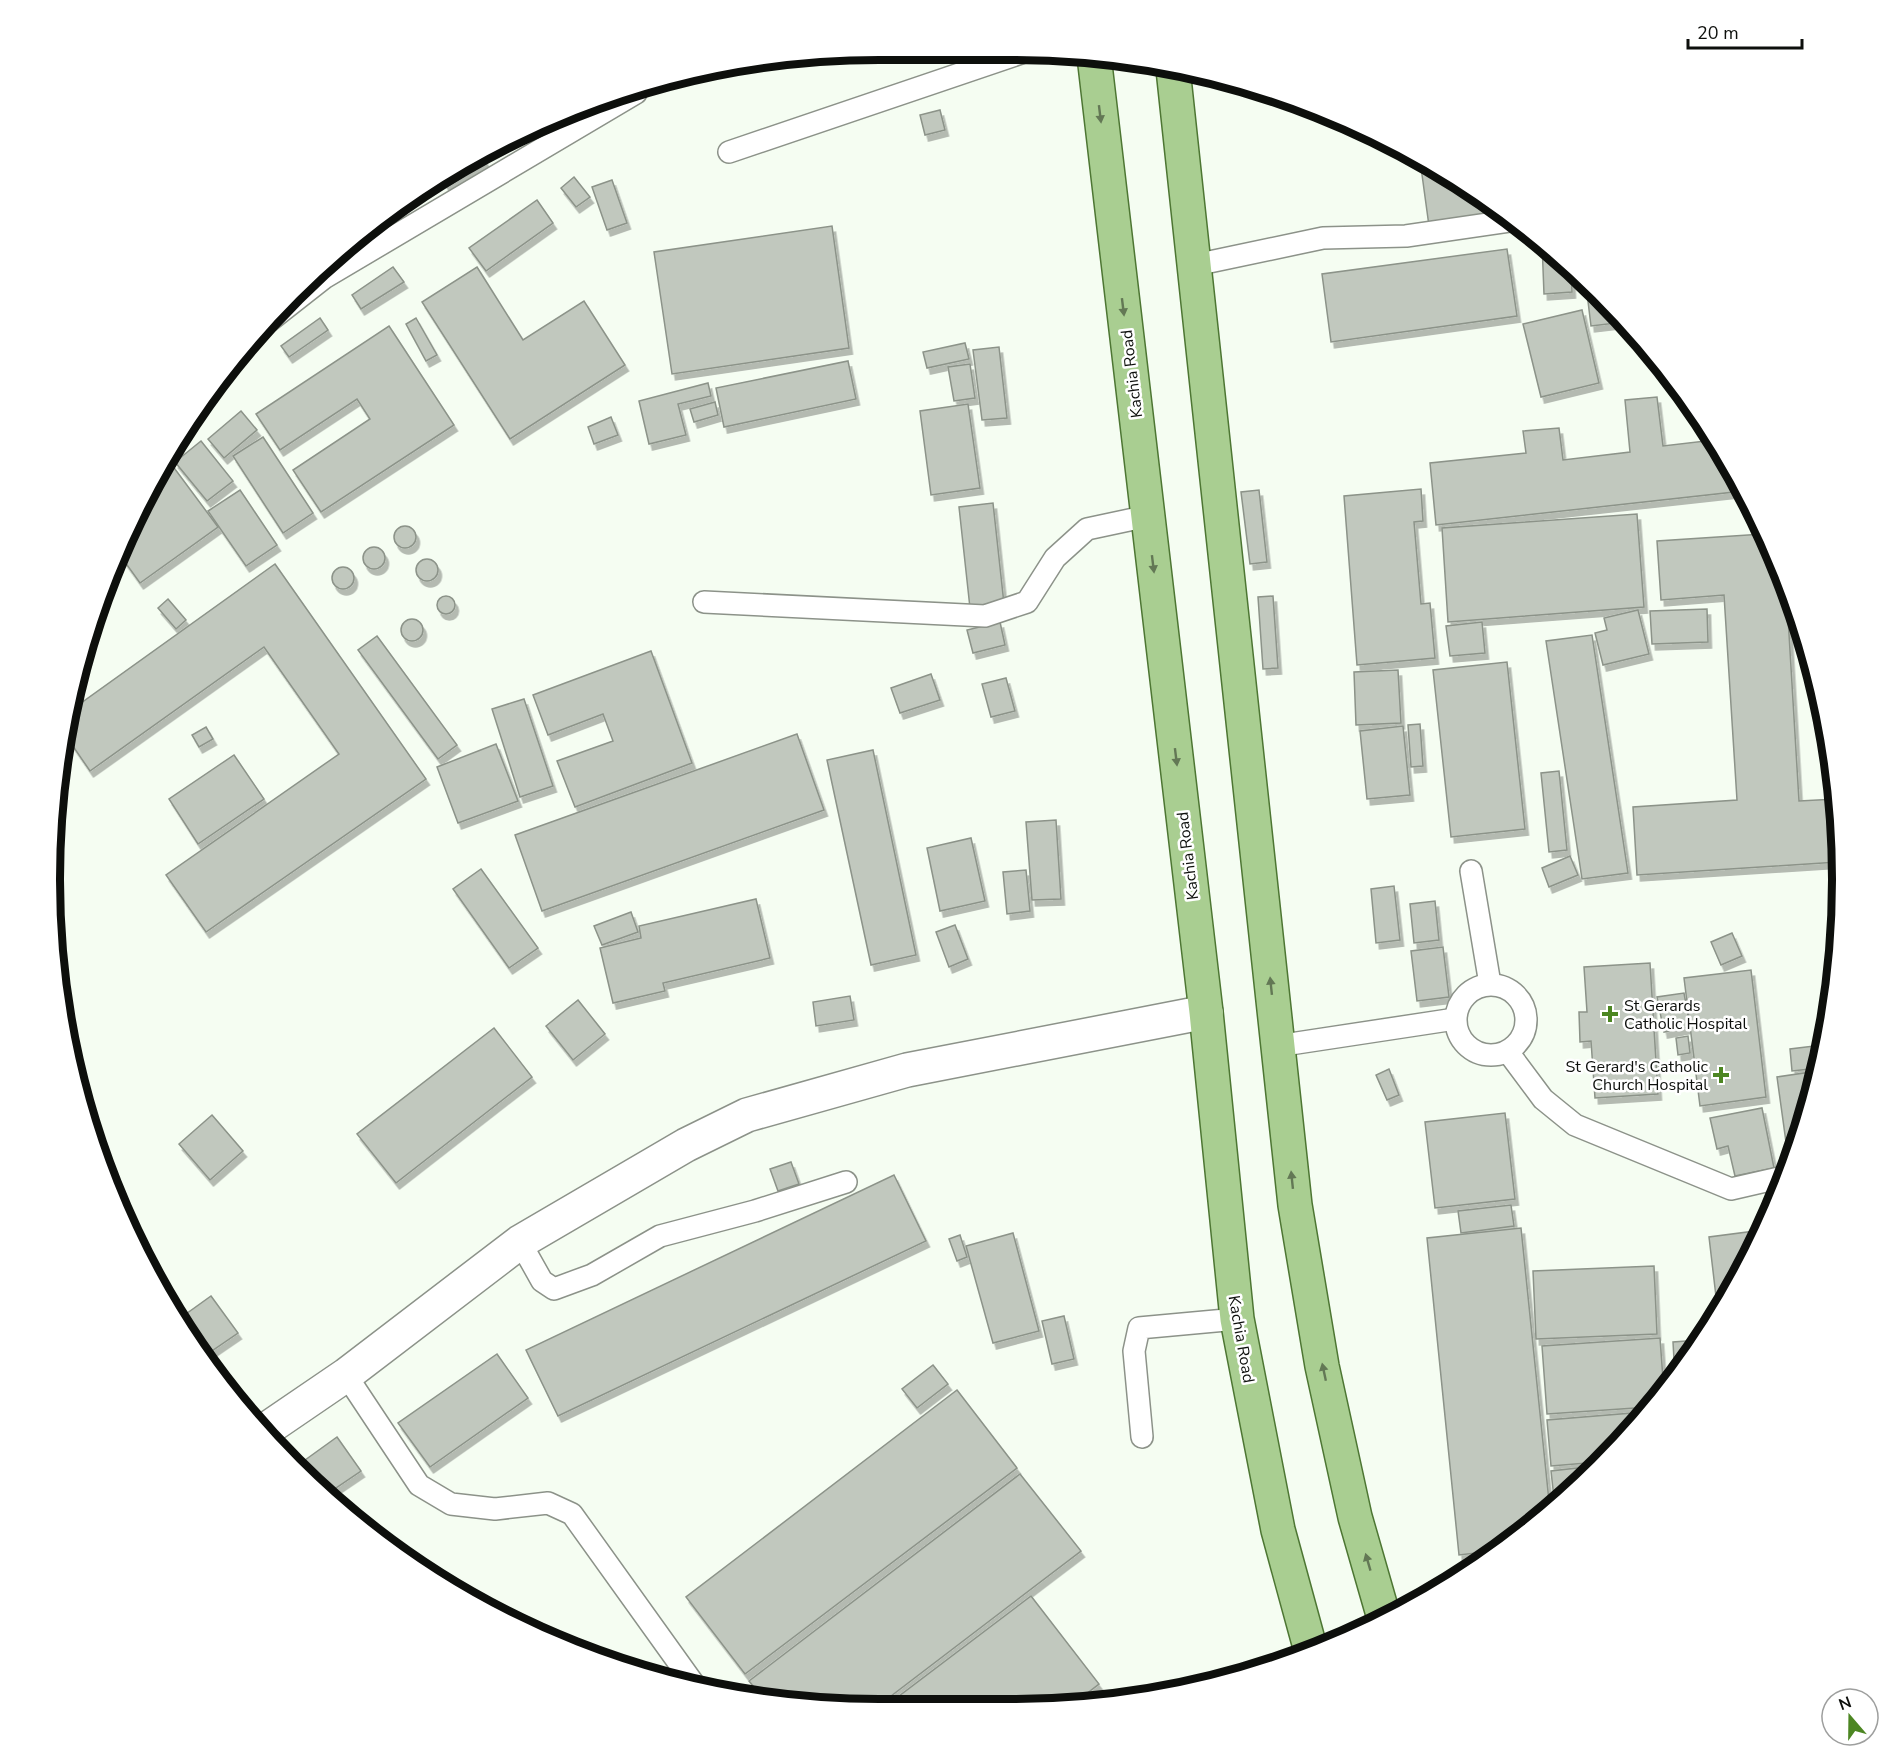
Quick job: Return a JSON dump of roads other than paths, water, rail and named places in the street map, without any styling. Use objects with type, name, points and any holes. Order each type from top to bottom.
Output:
[{"type":"main road","name":"Kachia Road","points":[[1095,65],[1206,1012],[1237,1319],[1278,1530],[1309,1643]]},
{"type":"main road","points":[[1174,76],[1295,1205],[1322,1366],[1355,1517],[1382,1610]]},
{"type":"street","points":[[270,1427],[346,1375],[520,1242],[686,1145],[747,1115],[907,1070],[1206,1012]]},
{"type":"lane","points":[[729,152],[1001,60]]},
{"type":"lane","points":[[319,282],[622,101]]},
{"type":"lane","points":[[1195,265],[1323,238],[1406,236],[1501,222]]},
{"type":"lane","points":[[704,602],[986,616],[1027,602],[1055,558],[1087,530],[1148,516]]},
{"type":"lane","points":[[1471,871],[1490,984]]},
{"type":"lane","points":[[1490,984],[1512,991],[1526,1011],[1525,1035],[1508,1052],[1484,1056],[1462,1043],[1455,1019],[1460,1002],[1473,989],[1490,984]]},
{"type":"lane","points":[[1277,1046],[1455,1019]]},
{"type":"lane","points":[[1508,1052],[1543,1099],[1575,1125],[1731,1190],[1775,1179]]},
{"type":"lane","points":[[520,1242],[542,1281],[554,1288],[592,1275],[660,1236],[755,1211],[846,1182]]},
{"type":"lane","points":[[1142,1437],[1134,1351],[1139,1328],[1237,1319]]},
{"type":"lane","points":[[346,1375],[419,1485],[451,1504],[495,1509],[548,1503],[572,1514],[688,1676]]},
{"type":"place","name":"St Gerards Catholic Hospital","points":[[1610,1014]]},
{"type":"place","name":"St Gerard's Catholic Church Hospital","points":[[1721,1075]]}]
